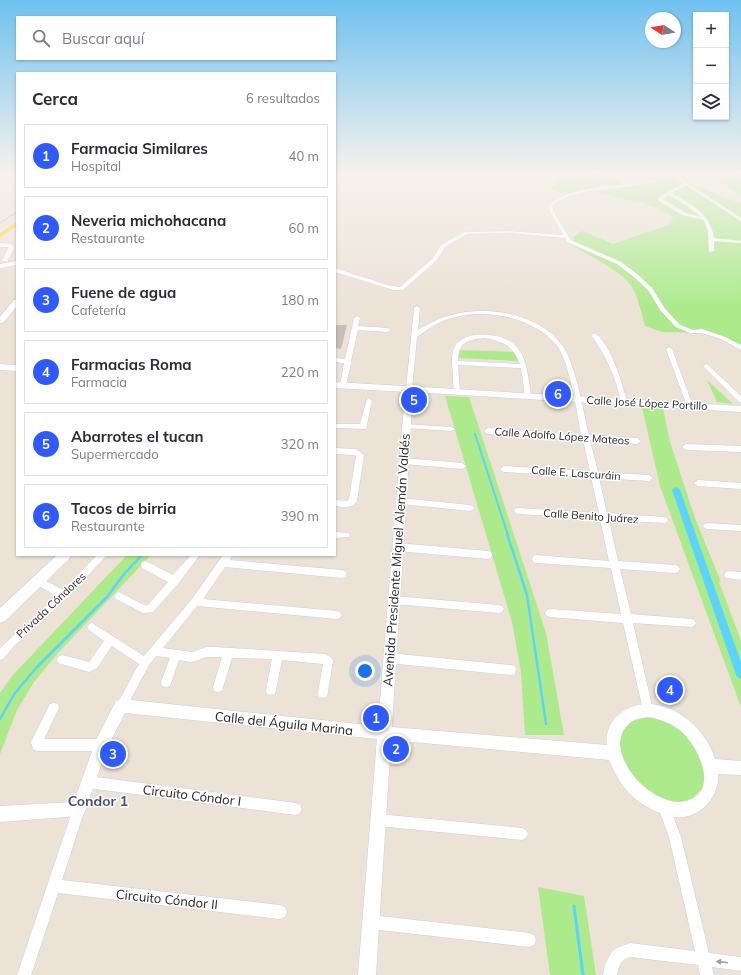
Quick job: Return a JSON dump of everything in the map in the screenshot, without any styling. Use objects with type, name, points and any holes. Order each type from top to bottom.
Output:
[{"type":"main road","points":[[0,232],[16,221]]},
{"type":"main road","points":[[0,236],[16,225]]},
{"type":"main road","points":[[0,367],[16,368]]},
{"type":"main road","points":[[0,617],[63,556]]},
{"type":"street","points":[[555,218],[569,241],[620,263],[635,275],[650,289],[663,310],[678,326],[692,332],[702,331],[723,338],[741,348]]},
{"type":"street","points":[[697,218],[706,220]]},
{"type":"street","points":[[703,218],[706,220],[712,239],[711,251]]},
{"type":"street","points":[[336,270],[392,288],[401,289],[435,259],[443,246],[466,233],[509,232],[567,237]]},
{"type":"street","points":[[712,239],[741,242]]},
{"type":"street","points":[[4,247],[5,258]]},
{"type":"street","points":[[5,258],[16,252]]},
{"type":"street","points":[[5,258],[16,263]]},
{"type":"street","points":[[0,321],[16,303]]},
{"type":"street","name":"Avenida Presidente Miguel Alemán Valdés","points":[[367,975],[406,426],[417,308]]},
{"type":"street","points":[[414,336],[435,322],[460,314],[494,314],[528,323],[546,333],[559,345],[565,354],[570,366],[648,710]]},
{"type":"street","points":[[339,385],[349,362],[357,318]]},
{"type":"street","points":[[355,328],[388,330]]},
{"type":"street","points":[[594,335],[605,349],[614,365],[624,402]]},
{"type":"street","points":[[457,392],[455,353],[458,345],[467,339],[480,336],[494,337],[507,342],[516,349],[524,366],[528,396]]},
{"type":"street","points":[[669,349],[690,406]]},
{"type":"street","points":[[336,360],[349,362]]},
{"type":"street","points":[[456,363],[524,366]]},
{"type":"street","points":[[706,366],[741,400]]},
{"type":"street","name":"Calle José López Portillo","points":[[339,385],[741,409]]},
{"type":"street","points":[[336,426],[363,427],[370,401]]},
{"type":"street","points":[[406,426],[451,429]]},
{"type":"street","name":"Calle Adolfo López Mateos","points":[[488,431],[637,441]]},
{"type":"street","points":[[686,447],[741,449]]},
{"type":"street","points":[[336,451],[356,452],[360,455],[353,500],[348,504],[336,503]]},
{"type":"street","points":[[404,461],[462,466]]},
{"type":"street","name":"Calle E. Lascuráin","points":[[504,469],[649,478]]},
{"type":"street","points":[[698,483],[741,486]]},
{"type":"street","points":[[401,502],[470,508]]},
{"type":"street","name":"Calle Benito Juárez","points":[[518,511],[664,520]]},
{"type":"street","points":[[707,526],[741,528]]},
{"type":"street","points":[[336,535],[346,535]]},
{"type":"street","points":[[397,547],[488,555]]},
{"type":"street","name":"Privada Cóndores","points":[[0,655],[13,640],[64,595],[102,556]]},
{"type":"street","points":[[119,596],[143,609],[150,609],[195,556]]},
{"type":"street","points":[[24,975],[101,745],[145,662],[153,651],[195,602],[226,559],[342,574]]},
{"type":"street","points":[[536,559],[675,569]]},
{"type":"street","points":[[145,565],[175,581]]},
{"type":"street","points":[[729,575],[741,576]]},
{"type":"street","points":[[38,581],[64,595]]},
{"type":"street","points":[[394,600],[499,609]]},
{"type":"street","points":[[195,602],[337,615]]},
{"type":"street","points":[[550,613],[691,623]]},
{"type":"street","points":[[92,626],[145,662]]},
{"type":"street","points":[[62,660],[89,667],[93,665],[111,639]]},
{"type":"street","points":[[153,651],[192,657],[206,652],[278,655],[327,660],[323,694]]},
{"type":"street","points":[[218,687],[228,653]]},
{"type":"street","points":[[166,682],[176,655]]},
{"type":"street","points":[[271,690],[278,655]]},
{"type":"street","points":[[389,658],[511,670]]},
{"type":"street","name":"Calle del Águila Marina","points":[[121,706],[384,733],[614,753]]},
{"type":"street","points":[[54,708],[37,742],[37,745],[101,745]]},
{"type":"street","points":[[648,710],[668,715],[687,727],[698,738],[706,752],[710,766],[710,786],[708,792],[701,801],[691,807],[678,810],[664,807],[650,801],[637,792],[626,780],[619,767],[614,753],[613,741],[616,730],[621,721],[628,715],[637,711],[648,710]]},
{"type":"street","points":[[710,766],[741,768]]},
{"type":"street","name":"Circuito Cóndor I","points":[[88,782],[296,809]]},
{"type":"street","points":[[664,807],[675,837],[707,975]]},
{"type":"street","points":[[1,817],[79,809]]},
{"type":"street","points":[[378,820],[522,834]]},
{"type":"street","name":"Circuito Cóndor II","points":[[54,886],[280,912]]},
{"type":"street","points":[[370,922],[529,940]]},
{"type":"street","points":[[610,975],[612,962],[619,953],[630,950],[741,964]]},
{"type":"green space","points":[[673,218],[741,218],[741,347],[706,333],[662,332],[645,326],[637,297],[629,283],[611,268],[575,247],[573,237],[582,231],[613,244],[671,224]]},
{"type":"green space","points":[[460,350],[514,352],[518,361],[459,358]]},
{"type":"green space","points":[[707,380],[733,404],[717,402]]},
{"type":"green space","points":[[445,396],[469,397],[546,633],[564,735],[525,735],[521,672],[512,622]]},
{"type":"green space","points":[[642,407],[663,408],[670,442],[695,518],[721,582],[719,582],[741,641],[741,707],[660,486]]},
{"type":"green space","points":[[126,556],[150,556],[58,653],[34,682],[17,710],[0,754],[0,693],[12,676]]},
{"type":"green space","points":[[647,714],[675,723],[697,746],[705,776],[702,789],[693,798],[681,802],[667,802],[653,796],[628,774],[618,746],[620,734],[626,724]]},
{"type":"green space","points":[[538,887],[584,896],[596,975],[550,975]]},
{"type":"building","points":[[336,325],[347,325],[341,349],[336,348]]},
{"type":"waterway","points":[[0,223],[8,218]]},
{"type":"waterway","points":[[475,434],[508,535]]},
{"type":"waterway","points":[[676,490],[741,675]]},
{"type":"waterway","points":[[507,534],[527,595],[546,724]]},
{"type":"waterway","points":[[0,719],[15,693],[37,667],[107,597],[124,574],[141,556]]},
{"type":"waterway","points":[[574,906],[583,975]]},
{"type":"place","name":"Tacos de birria","points":[[558,394]]},
{"type":"place","name":"Abarrotes el tucan","points":[[414,400]]},
{"type":"place","name":"Farmacias Roma","points":[[670,690]]},
{"type":"place","name":"Farmacia Similares","points":[[376,718]]},
{"type":"place","name":"Neveria michohacana","points":[[396,749]]},
{"type":"place","name":"Fuene de agua","points":[[113,754]]},
{"type":"district","name":"Condor 1","points":[[98,801]]}]
